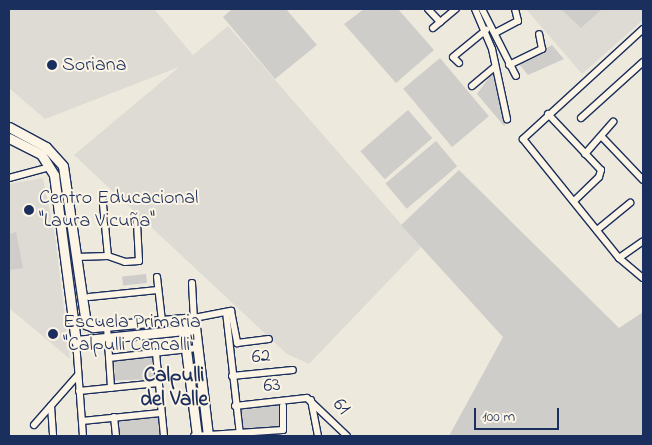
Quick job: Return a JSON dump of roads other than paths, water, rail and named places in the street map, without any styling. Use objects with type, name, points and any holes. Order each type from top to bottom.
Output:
[{"type":"street","points":[[428,9],[440,22]]},
{"type":"street","points":[[433,28],[456,9]]},
{"type":"street","points":[[475,9],[486,30],[492,49],[507,118]]},
{"type":"street","points":[[482,9],[516,76]]},
{"type":"street","points":[[495,33],[518,21],[515,9]]},
{"type":"street","points":[[643,29],[548,114],[523,139],[575,200],[619,258],[643,278]]},
{"type":"street","points":[[458,63],[453,57],[486,30]]},
{"type":"street","points":[[509,65],[542,48],[539,34]]},
{"type":"street","points":[[492,49],[500,46]]},
{"type":"street","points":[[581,118],[643,62]]},
{"type":"street","points":[[472,86],[495,67]]},
{"type":"street","points":[[548,114],[602,174],[575,200]]},
{"type":"street","points":[[585,154],[603,138],[613,122]]},
{"type":"street","points":[[9,127],[46,147],[63,166],[76,257],[76,342],[84,436]]},
{"type":"street","points":[[9,138],[41,154],[50,167],[59,194],[77,308],[86,324],[107,326],[194,318],[226,312],[233,313],[237,343],[270,339]]},
{"type":"street","points":[[603,138],[643,180]]},
{"type":"street","points":[[9,178],[50,167]]},
{"type":"street","points":[[102,194],[108,256]]},
{"type":"street","points":[[597,230],[630,203]]},
{"type":"street","points":[[76,257],[108,256],[125,262],[141,260],[137,222]]},
{"type":"street","points":[[619,258],[643,241]]},
{"type":"street","points":[[157,277],[162,321]]},
{"type":"street","points":[[192,284],[195,333],[208,435]]},
{"type":"street","points":[[89,297],[158,290]]},
{"type":"street","points":[[226,312],[235,406],[240,434]]},
{"type":"street","points":[[183,319],[196,436],[285,430],[283,406]]},
{"type":"street","points":[[107,326],[111,388]]},
{"type":"street","points":[[76,342],[184,330],[195,333]]},
{"type":"street","points":[[109,358],[197,348]]},
{"type":"street","points":[[156,353],[164,436]]},
{"type":"street","name":"62","points":[[232,376],[292,370]]},
{"type":"street","points":[[34,425],[78,376]]},
{"type":"street","points":[[79,391],[159,383]]},
{"type":"street","points":[[311,400],[318,436]]},
{"type":"street","name":"63","points":[[235,406],[311,400]]},
{"type":"street","name":"61","points":[[311,400],[346,436]]},
{"type":"street","points":[[51,406],[53,436]]},
{"type":"street","points":[[82,421],[161,413]]},
{"type":"street","points":[[114,417],[116,436]]},
{"type":"place","name":"Soriana","points":[[52,65]]},
{"type":"place","name":"Centro Educacional \"Laura Vicuña\"","points":[[29,210]]},
{"type":"place","name":"Escuela Primaria \"Calpulli Cencalli\"","points":[[53,334]]},
{"type":"district","name":"Calpulli del Valle","points":[[174,388]]}]
